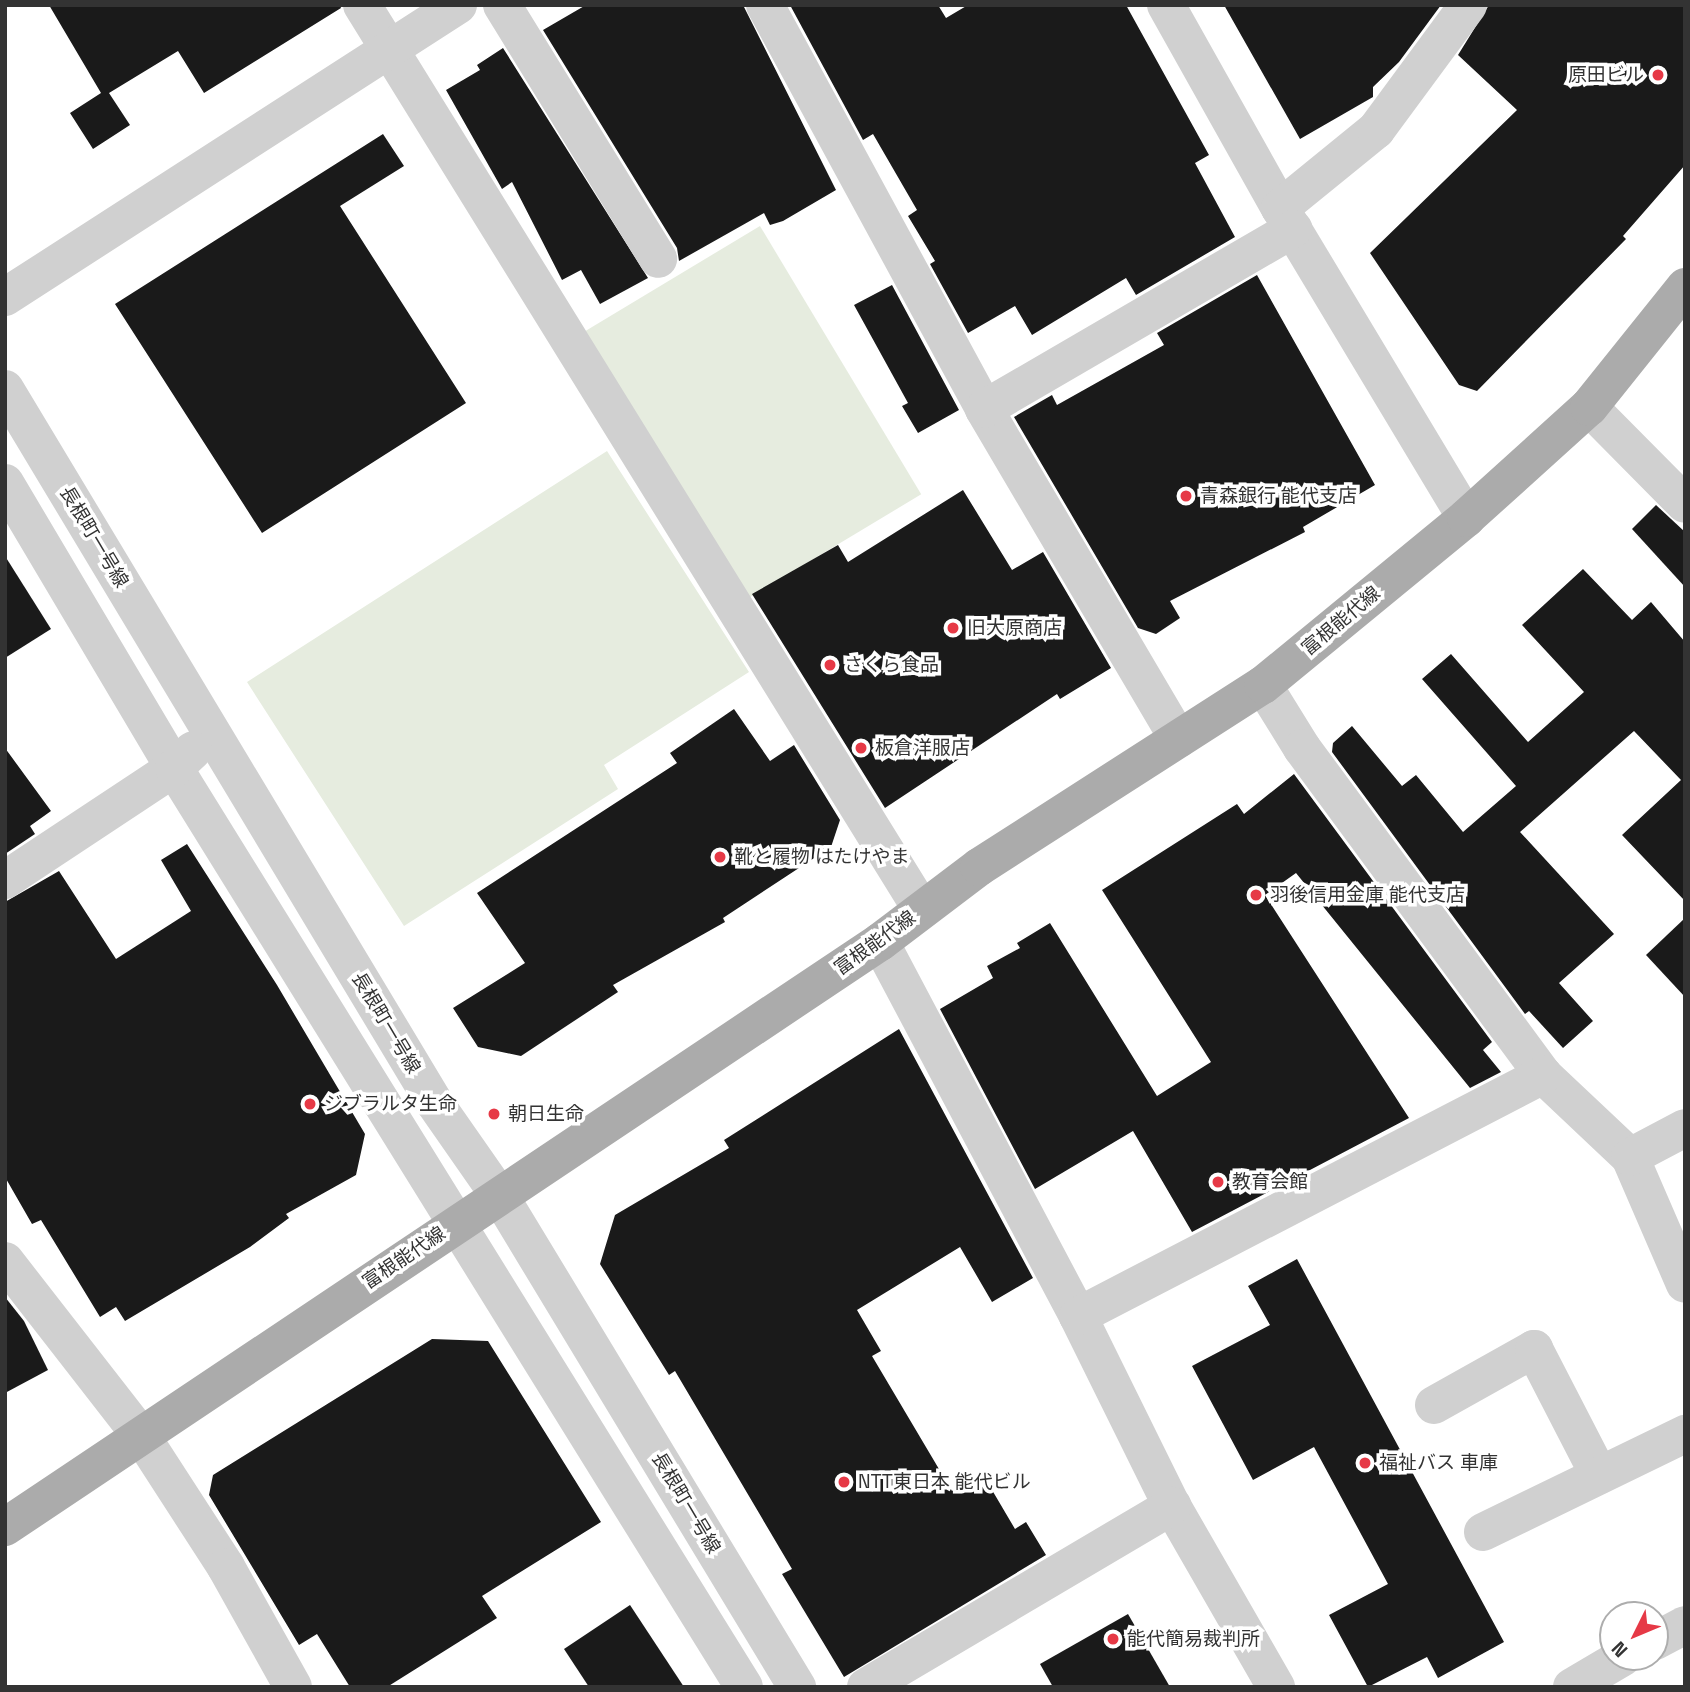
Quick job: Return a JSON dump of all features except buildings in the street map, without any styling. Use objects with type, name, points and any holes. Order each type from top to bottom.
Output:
[{"type":"main road","name":"富根能代線","points":[[5,1527],[880,942],[979,867],[1263,685],[1466,518],[1589,407],[1685,287]]},
{"type":"street","points":[[362,5],[922,910]]},
{"type":"street","points":[[5,297],[458,5]]},
{"type":"street","points":[[502,5],[658,259]]},
{"type":"street","points":[[765,5],[984,409],[1178,739]]},
{"type":"street","points":[[1166,5],[1286,218],[1466,518]]},
{"type":"street","points":[[984,409],[1286,218],[1376,130],[1468,5]]},
{"type":"street","name":"長根町一号線","points":[[5,389],[434,1102],[500,1198],[797,1687]]},
{"type":"street","points":[[1589,407],[1685,504]]},
{"type":"street","points":[[5,482],[174,768],[744,1687]]},
{"type":"street","points":[[1263,685],[1302,748],[1543,1075],[1630,1157],[1685,1284]]},
{"type":"street","points":[[5,880],[174,768],[212,733]]},
{"type":"street","points":[[880,942],[1078,1316],[1172,1506],[1276,1687]]},
{"type":"street","points":[[1078,1316],[1543,1075]]},
{"type":"street","points":[[1630,1157],[1685,1128]]},
{"type":"street","points":[[5,1261],[142,1437],[226,1567],[293,1687]]},
{"type":"street","points":[[1434,1405],[1534,1349],[1599,1475]]},
{"type":"street","points":[[1483,1531],[1685,1434]]},
{"type":"street","points":[[866,1687],[1172,1506]]},
{"type":"street","points":[[1669,1634],[1685,1625]]},
{"type":"street","points":[[1572,1687],[1599,1671]]},
{"type":"shaded area","points":[[760,226],[921,494],[743,601],[582,333]]},
{"type":"shaded area","points":[[607,451],[749,672],[604,765],[618,789],[404,926],[247,682]]},
{"type":"place","name":"原田ビル","points":[[1658,75]]},
{"type":"place","name":"青森銀行 能代支店","points":[[1186,496]]},
{"type":"place","name":"旧大原商店","points":[[953,628]]},
{"type":"place","name":"さくら食品","points":[[830,665]]},
{"type":"place","name":"板倉洋服店","points":[[861,748]]},
{"type":"place","name":"靴と履物 はたけやま","points":[[720,857]]},
{"type":"place","name":"羽後信用金庫 能代支店","points":[[1256,895]]},
{"type":"place","name":"ジブラルタ生命","points":[[310,1104]]},
{"type":"place","name":"朝日生命","points":[[494,1114]]},
{"type":"place","name":"教育会館","points":[[1218,1182]]},
{"type":"place","name":"福祉バス 車庫","points":[[1365,1463]]},
{"type":"place","name":"NTT東日本 能代ビル","points":[[844,1482]]},
{"type":"place","name":"能代簡易裁判所","points":[[1113,1639]]}]
